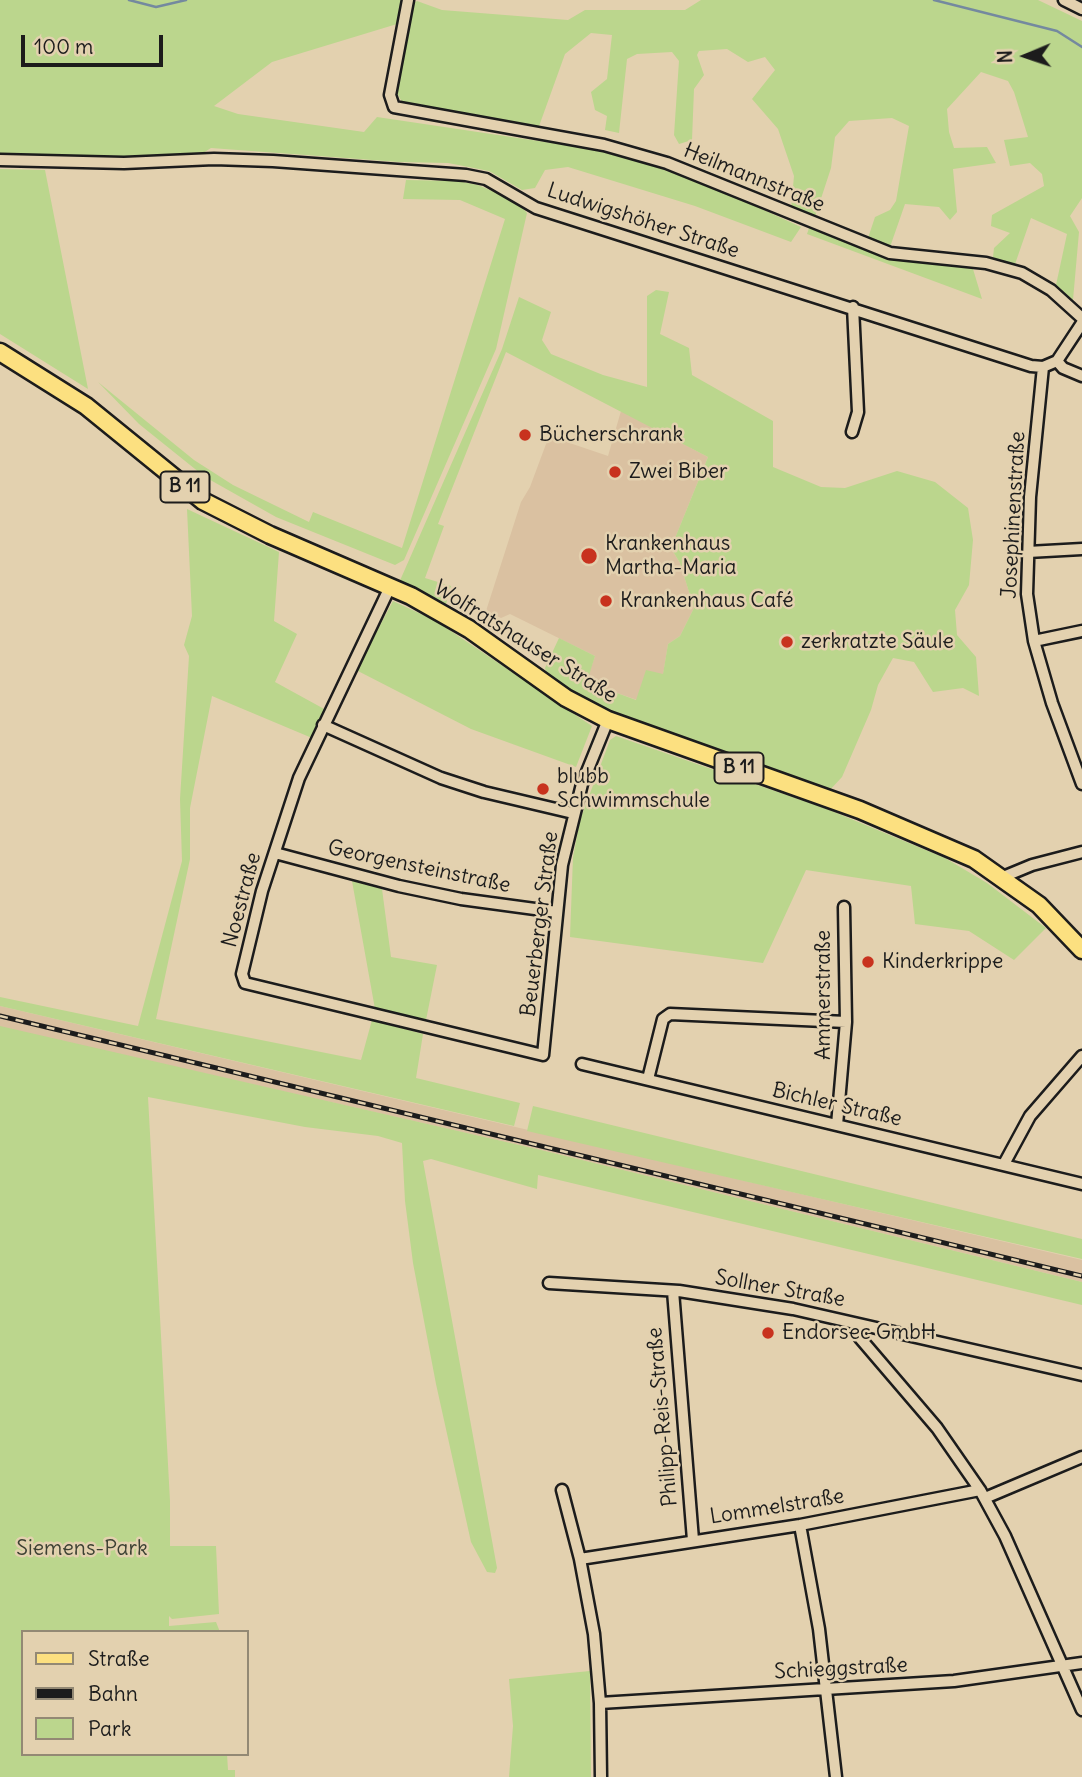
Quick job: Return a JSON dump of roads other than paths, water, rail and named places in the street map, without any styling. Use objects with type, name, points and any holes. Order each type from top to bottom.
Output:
[{"type":"main road","name":"Wolfratshauser Straße","points":[[0,352],[86,406],[203,501],[270,535],[390,587],[468,629],[566,698],[608,720],[860,810],[954,849],[1003,877],[1039,905],[1082,950]]},
{"type":"street","name":"Heilmannstraße","points":[[408,0],[390,95],[394,107],[595,143],[667,163],[890,253],[986,263],[1022,273],[1051,290],[1082,321]]},
{"type":"street","points":[[1064,0],[1082,9]]},
{"type":"street","name":"Ludwigshöher Straße","points":[[0,160],[124,163],[214,159],[466,175],[486,179],[536,208],[1031,366],[1043,367]]},
{"type":"street","points":[[852,432],[858,412],[853,307]]},
{"type":"street","points":[[1043,367],[1057,361],[1082,321]]},
{"type":"street","points":[[1057,361],[1063,368],[1082,376]]},
{"type":"street","name":"Josephinenstraße","points":[[1043,367],[1027,594],[1034,641],[1063,736],[1082,783]]},
{"type":"street","points":[[1028,552],[1082,549]]},
{"type":"street","name":"Noestraße","points":[[390,587],[299,778],[275,853],[242,974],[245,983],[543,1055]]},
{"type":"street","points":[[1034,641],[1082,631]]},
{"type":"street","name":"Beuerberger Straße","points":[[543,1055],[562,865],[573,813],[608,720]]},
{"type":"street","points":[[323,725],[441,778],[484,792],[573,813]]},
{"type":"street","points":[[1003,877],[1032,865],[1082,852]]},
{"type":"street","name":"Georgensteinstraße","points":[[275,853],[412,889],[557,912]]},
{"type":"street","name":"Ammerstraße","points":[[837,1125],[846,1021],[844,906]]},
{"type":"street","points":[[648,1079],[663,1019],[670,1014],[846,1021]]},
{"type":"street","points":[[1004,1164],[1030,1115],[1082,1056]]},
{"type":"street","name":"Bichler Straße","points":[[582,1064],[1082,1184]]},
{"type":"street","name":"Sollner Straße","points":[[549,1283],[673,1291],[793,1309],[851,1320],[860,1325],[877,1326],[1082,1375]]},
{"type":"street","name":"Philipp-Reis-Straße","points":[[673,1291],[692,1540]]},
{"type":"street","points":[[860,1325],[860,1338],[937,1428],[982,1494],[1006,1536],[1082,1710]]},
{"type":"street","name":"Lommelstraße","points":[[580,1559],[982,1494],[1082,1457]]},
{"type":"street","points":[[562,1490],[580,1559],[594,1634],[600,1703],[601,1777]]},
{"type":"street","points":[[800,1525],[819,1629],[836,1777]]},
{"type":"street","name":"Schieggstraße","points":[[600,1703],[954,1681],[1082,1663]]},
{"type":"waterway","points":[[129,0],[156,7],[186,0]]},
{"type":"waterway","points":[[934,0],[1057,31],[1082,47]]},
{"type":"railway","points":[[0,1016],[1082,1276]]},
{"type":"place","name":"Bücherschrank","points":[[525,435]]},
{"type":"place","name":"Zwei Biber","points":[[615,472]]},
{"type":"place","name":"Krankenhaus Martha-Maria","points":[[589,556]]},
{"type":"place","name":"Krankenhaus Café","points":[[606,601]]},
{"type":"place","name":"zerkratzte Säule","points":[[787,642]]},
{"type":"place","name":"blubb Schwimmschule","points":[[543,789]]},
{"type":"place","name":"Kinderkrippe","points":[[868,962]]},
{"type":"place","name":"Endorsec GmbH","points":[[768,1333]]},
{"type":"park label","name":"Siemens-Park","points":[[82,1549]]}]
